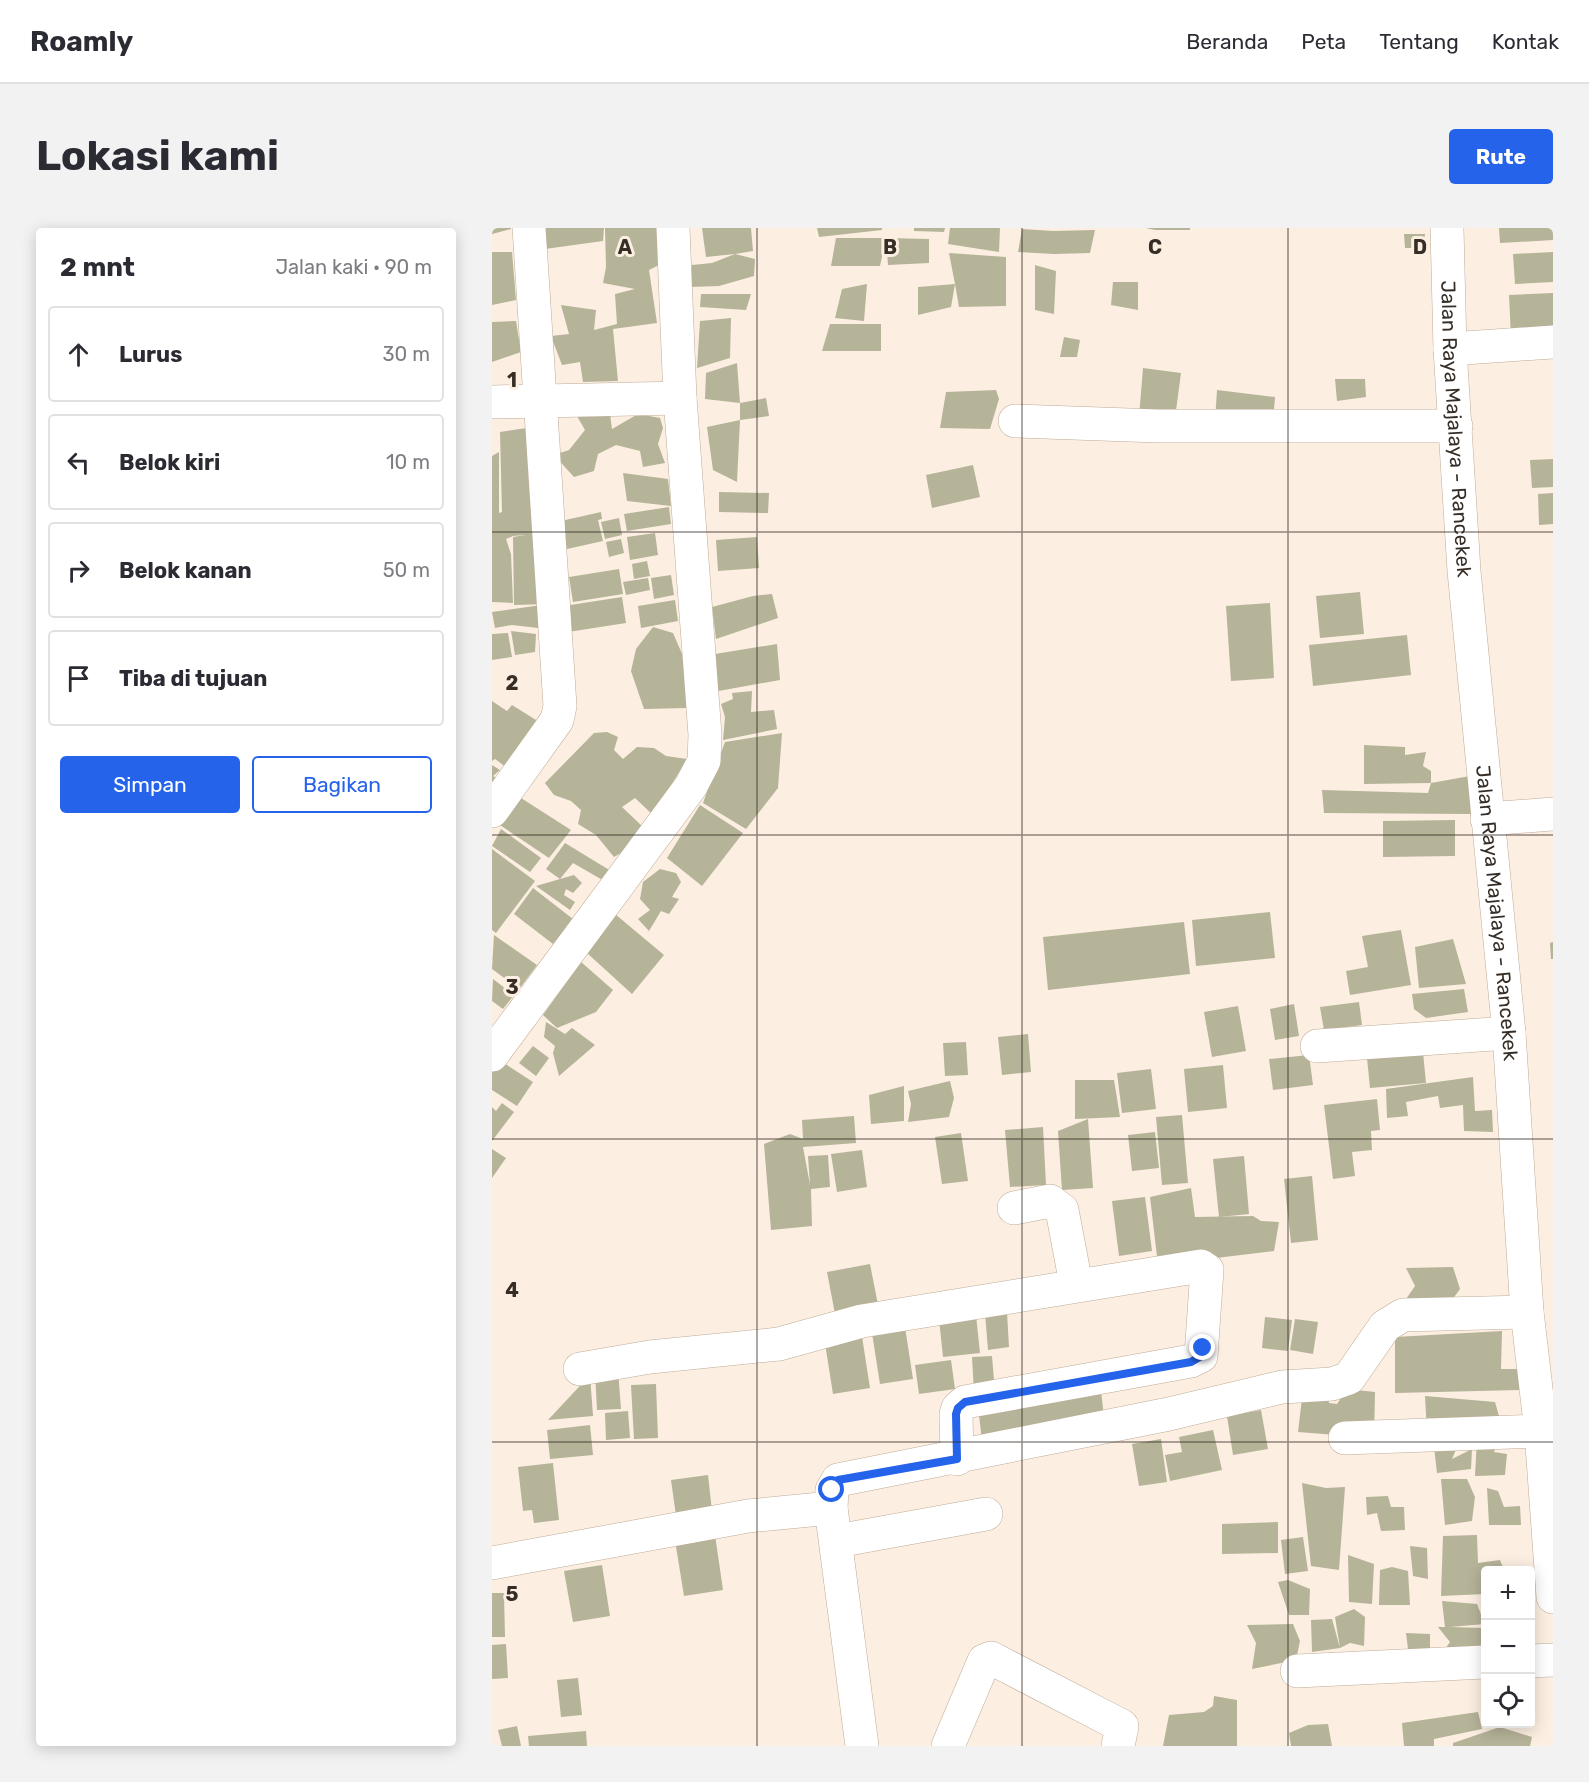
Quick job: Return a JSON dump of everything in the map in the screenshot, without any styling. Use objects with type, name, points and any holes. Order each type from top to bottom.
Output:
[{"type":"street","points":[[492,812],[557,720],[560,706],[529,228]]},
{"type":"street","points":[[492,1054],[691,786],[704,761],[705,735],[680,398],[673,228]]},
{"type":"street","name":"Jalan Raya Majalaya - Rancekek","points":[[1447,228],[1450,349],[1464,571],[1509,1033],[1527,1312],[1541,1431],[1553,1597]]},
{"type":"street","points":[[1450,349],[1553,342]]},
{"type":"street","points":[[492,402],[680,398]]},
{"type":"street","points":[[1015,421],[1158,426],[1456,426]]},
{"type":"street","points":[[1487,819],[1553,814]]},
{"type":"street","points":[[1317,1046],[1509,1033]]},
{"type":"street","points":[[1014,1208],[1050,1201],[1062,1210],[1076,1284]]},
{"type":"street","points":[[580,1369],[650,1357],[779,1344],[862,1321],[1076,1284],[1201,1266],[1204,1268],[1206,1281],[1201,1356],[1191,1362],[965,1402],[958,1408],[956,1414],[957,1459]]},
{"type":"street","points":[[862,1746],[831,1508],[832,1490],[838,1480],[957,1459],[1169,1414],[1282,1387],[1341,1381],[1349,1378],[1385,1326],[1403,1315],[1527,1312]]},
{"type":"street","points":[[1345,1438],[1541,1431]]},
{"type":"street","points":[[492,1563],[748,1516],[831,1508]]},
{"type":"street","points":[[837,1541],[986,1514]]},
{"type":"street","points":[[948,1746],[984,1661],[991,1658],[1122,1726],[1118,1746]]},
{"type":"street","points":[[1535,1661],[1553,1660]]},
{"type":"street","points":[[1297,1671],[1481,1662]]},
{"type":"building","points":[[492,228],[511,228],[511,229],[492,234]]},
{"type":"building","points":[[544,228],[604,228],[603,241],[545,249]]},
{"type":"building","points":[[605,228],[662,228],[661,264],[649,270],[657,323],[613,329],[618,381],[583,382],[580,362],[562,365],[551,336],[569,334],[561,305],[596,310],[594,330],[617,324],[615,294],[635,289],[603,283],[606,267]]},
{"type":"building","points":[[702,228],[751,228],[753,251],[706,257]]},
{"type":"building","points":[[817,228],[882,228],[882,230],[819,237]]},
{"type":"building","points":[[914,228],[945,228],[944,232],[914,231]]},
{"type":"building","points":[[950,228],[1000,228],[999,252],[948,244]]},
{"type":"building","points":[[1146,228],[1190,228],[1190,230],[1155,230]]},
{"type":"building","points":[[1499,228],[1553,228],[1553,240],[1500,243]]},
{"type":"building","points":[[1022,229],[1095,230],[1090,253],[1054,254],[1018,252]]},
{"type":"building","points":[[1404,234],[1425,234],[1423,248],[1405,248]]},
{"type":"building","points":[[836,238],[886,238],[880,266],[831,266]]},
{"type":"building","points":[[886,238],[929,239],[929,263],[888,265]]},
{"type":"building","points":[[492,252],[512,252],[516,300],[492,305]]},
{"type":"building","points":[[1553,252],[1553,282],[1515,284],[1513,254]]},
{"type":"building","points":[[949,253],[1006,257],[1006,306],[959,307]]},
{"type":"building","points":[[735,254],[755,259],[754,276],[719,286],[689,287],[692,265],[712,263]]},
{"type":"building","points":[[1035,265],[1056,271],[1054,314],[1035,310]]},
{"type":"building","points":[[1113,282],[1138,282],[1138,310],[1111,305]]},
{"type":"building","points":[[867,284],[864,321],[835,318],[842,289]]},
{"type":"building","points":[[955,284],[951,307],[918,315],[918,287]]},
{"type":"building","points":[[1553,293],[1553,336],[1511,338],[1509,295]]},
{"type":"building","points":[[701,294],[751,294],[746,310],[700,307]]},
{"type":"building","points":[[731,318],[730,358],[697,368],[700,321]]},
{"type":"building","points":[[516,321],[521,352],[492,362],[492,322]]},
{"type":"building","points":[[830,324],[881,324],[881,351],[822,351]]},
{"type":"building","points":[[1064,337],[1080,340],[1077,357],[1060,357]]},
{"type":"building","points":[[737,363],[740,403],[705,399],[706,373]]},
{"type":"building","points":[[1143,368],[1181,373],[1175,418],[1139,417]]},
{"type":"building","points":[[1335,379],[1365,379],[1366,397],[1337,401]]},
{"type":"building","points":[[996,390],[999,399],[990,429],[940,428],[946,392]]},
{"type":"building","points":[[1217,390],[1275,397],[1273,422],[1215,421]]},
{"type":"building","points":[[766,398],[769,416],[740,420],[740,403]]},
{"type":"building","points":[[609,406],[612,429],[638,414],[660,418],[663,428],[658,444],[665,463],[643,467],[640,451],[616,445],[598,454],[594,471],[574,477],[554,455],[569,450],[585,430],[573,409]]},
{"type":"building","points":[[740,420],[737,482],[713,470],[707,427]]},
{"type":"building","points":[[533,427],[535,576],[545,576],[547,604],[514,605],[513,537],[525,535],[513,536],[506,539],[511,554],[513,603],[492,602],[492,456],[499,452],[499,513],[502,512],[500,432]]},
{"type":"building","points":[[1553,459],[1553,487],[1532,488],[1530,460]]},
{"type":"building","points":[[973,465],[980,497],[932,508],[926,475]]},
{"type":"building","points":[[623,473],[668,479],[671,506],[627,501]]},
{"type":"building","points":[[719,492],[769,493],[768,513],[719,512]]},
{"type":"building","points":[[1553,493],[1553,524],[1539,525],[1538,494]]},
{"type":"building","points":[[669,507],[671,524],[627,531],[624,514]]},
{"type":"building","points":[[601,512],[602,519],[598,520],[603,541],[567,549],[561,521]]},
{"type":"building","points":[[619,518],[622,535],[605,539],[601,522]]},
{"type":"building","points":[[655,533],[658,555],[630,560],[627,537]]},
{"type":"building","points":[[757,537],[759,568],[718,571],[716,540]]},
{"type":"building","points":[[621,539],[624,553],[609,557],[606,542]]},
{"type":"building","points":[[647,561],[650,576],[634,579],[632,564]]},
{"type":"building","points":[[619,569],[623,594],[573,602],[569,577]]},
{"type":"building","points":[[671,575],[674,595],[654,599],[651,578]]},
{"type":"building","points":[[648,578],[650,590],[626,595],[623,582]]},
{"type":"building","points":[[1360,592],[1364,634],[1320,638],[1316,596]]},
{"type":"building","points":[[772,594],[778,618],[716,639],[712,607],[753,596]]},
{"type":"building","points":[[622,597],[626,623],[568,632],[564,606]]},
{"type":"building","points":[[675,600],[678,621],[641,628],[638,606]]},
{"type":"building","points":[[1270,603],[1274,678],[1231,681],[1226,606]]},
{"type":"building","points":[[542,605],[547,629],[512,625],[495,628],[492,612]]},
{"type":"building","points":[[653,627],[673,633],[683,656],[688,708],[644,709],[631,671],[636,649]]},
{"type":"building","points":[[511,631],[536,634],[535,652],[515,655]]},
{"type":"building","points":[[508,633],[512,657],[492,660],[492,634]]},
{"type":"building","points":[[1407,635],[1411,675],[1313,686],[1309,645]]},
{"type":"building","points":[[777,644],[780,680],[713,692],[709,655]]},
{"type":"building","points":[[752,691],[751,712],[774,710],[777,729],[723,740],[725,717],[721,704],[733,699],[732,693]]},
{"type":"building","points":[[492,701],[507,711],[512,705],[536,720],[514,773],[495,759],[492,761]]},
{"type":"building","points":[[607,732],[618,737],[614,750],[623,759],[637,747],[654,748],[666,756],[687,759],[653,815],[635,798],[622,807],[643,827],[638,843],[614,857],[596,835],[578,824],[581,810],[571,801],[554,795],[545,783],[594,733]]},
{"type":"building","points":[[782,733],[778,788],[746,829],[703,803],[725,742]]},
{"type":"building","points":[[1364,745],[1405,747],[1405,755],[1426,752],[1423,766],[1431,771],[1431,783],[1364,784]]},
{"type":"building","points":[[492,765],[500,770],[493,776],[502,782],[492,792]]},
{"type":"building","points":[[1470,776],[1471,814],[1324,813],[1322,790],[1428,793],[1431,783]]},
{"type":"building","points":[[521,798],[571,830],[549,858],[500,825]]},
{"type":"building","points":[[700,805],[743,833],[702,886],[667,858]]},
{"type":"building","points":[[1455,820],[1455,856],[1383,857],[1383,821]]},
{"type":"building","points":[[501,829],[541,858],[530,872],[492,846]]},
{"type":"building","points":[[565,843],[611,871],[606,882],[573,863],[560,879],[546,869]]},
{"type":"building","points":[[492,849],[535,881],[496,933],[492,930]]},
{"type":"building","points":[[660,869],[676,873],[681,882],[672,897],[679,899],[669,914],[661,911],[649,931],[638,919],[650,910],[640,899],[643,882]]},
{"type":"building","points":[[574,875],[582,883],[573,893],[566,889],[564,895],[575,902],[570,910],[536,886]]},
{"type":"building","points":[[533,888],[573,919],[553,944],[514,914]]},
{"type":"building","points":[[1270,912],[1275,958],[1196,966],[1192,920]]},
{"type":"building","points":[[615,914],[664,955],[632,994],[587,953]]},
{"type":"building","points":[[1184,922],[1190,974],[1048,990],[1043,937]]},
{"type":"building","points":[[1401,930],[1411,985],[1350,995],[1346,971],[1368,967],[1362,936]]},
{"type":"building","points":[[494,935],[537,965],[519,989],[492,969]]},
{"type":"building","points":[[1453,939],[1466,984],[1419,988],[1415,947]]},
{"type":"building","points":[[1553,942],[1553,959],[1551,959],[1550,943]]},
{"type":"building","points":[[581,962],[613,990],[596,1012],[557,1028],[543,1015]]},
{"type":"building","points":[[493,979],[514,995],[503,1009],[492,1001]]},
{"type":"building","points":[[1464,989],[1468,1012],[1426,1018],[1414,1009],[1412,994]]},
{"type":"building","points":[[1359,1002],[1362,1025],[1324,1030],[1320,1007]]},
{"type":"building","points":[[1294,1004],[1299,1036],[1275,1040],[1270,1009]]},
{"type":"building","points":[[1238,1006],[1246,1051],[1212,1057],[1204,1012]]},
{"type":"building","points":[[546,1022],[565,1034],[572,1028],[595,1045],[559,1076],[553,1053],[555,1046],[544,1037]]},
{"type":"building","points":[[1028,1034],[1031,1072],[1002,1075],[998,1037]]},
{"type":"building","points":[[966,1042],[968,1075],[945,1076],[943,1043]]},
{"type":"building","points":[[533,1046],[549,1058],[536,1076],[519,1063]]},
{"type":"building","points":[[1423,1052],[1426,1083],[1370,1088],[1367,1058]]},
{"type":"building","points":[[1309,1055],[1313,1085],[1273,1090],[1269,1059]]},
{"type":"building","points":[[499,1060],[533,1082],[517,1106],[492,1090],[492,1071]]},
{"type":"building","points":[[1223,1065],[1227,1108],[1188,1112],[1184,1069]]},
{"type":"building","points":[[1151,1069],[1156,1109],[1122,1113],[1117,1073]]},
{"type":"building","points":[[1473,1077],[1475,1111],[1492,1110],[1493,1132],[1464,1131],[1463,1105],[1440,1108],[1438,1096],[1406,1102],[1408,1116],[1387,1118],[1386,1089]]},
{"type":"building","points":[[1075,1080],[1114,1080],[1120,1117],[1075,1119]]},
{"type":"building","points":[[950,1081],[954,1098],[949,1117],[908,1122],[911,1104],[908,1091]]},
{"type":"building","points":[[904,1086],[904,1121],[871,1124],[869,1095]]},
{"type":"building","points":[[1377,1099],[1380,1130],[1371,1131],[1372,1150],[1352,1152],[1355,1176],[1333,1179],[1324,1105]]},
{"type":"building","points":[[502,1103],[514,1112],[492,1141],[492,1107],[496,1111]]},
{"type":"building","points":[[1182,1115],[1188,1183],[1162,1185],[1156,1117]]},
{"type":"building","points":[[854,1116],[856,1143],[803,1147],[810,1185],[808,1156],[828,1155],[830,1187],[811,1189],[812,1226],[771,1230],[764,1144],[790,1134],[803,1139],[802,1120]]},
{"type":"building","points":[[1088,1119],[1093,1188],[1062,1190],[1058,1131]]},
{"type":"building","points":[[1043,1127],[1046,1185],[1010,1187],[1005,1130]]},
{"type":"building","points":[[1155,1132],[1159,1168],[1132,1171],[1128,1135]]},
{"type":"building","points":[[961,1133],[968,1181],[942,1184],[935,1137]]},
{"type":"building","points":[[492,1149],[506,1158],[492,1178]]},
{"type":"building","points":[[862,1150],[867,1187],[837,1192],[831,1154]]},
{"type":"building","points":[[1244,1156],[1249,1214],[1219,1217],[1213,1159]]},
{"type":"building","points":[[1312,1176],[1318,1240],[1291,1243],[1284,1179]]},
{"type":"building","points":[[1191,1188],[1195,1217],[1253,1216],[1261,1221],[1279,1222],[1274,1251],[1158,1265],[1150,1197]]},
{"type":"building","points":[[1145,1197],[1152,1251],[1119,1256],[1112,1201]]},
{"type":"building","points":[[870,1264],[879,1310],[836,1319],[827,1272]]},
{"type":"building","points":[[1453,1267],[1460,1289],[1447,1307],[1400,1308],[1415,1286],[1406,1268]]},
{"type":"building","points":[[1007,1312],[1009,1347],[988,1350],[985,1313]]},
{"type":"building","points":[[976,1315],[980,1353],[943,1357],[939,1319]]},
{"type":"building","points":[[1265,1317],[1292,1320],[1288,1351],[1262,1348]]},
{"type":"building","points":[[1295,1319],[1318,1322],[1313,1354],[1290,1350]]},
{"type":"building","points":[[905,1327],[913,1379],[880,1384],[872,1333]]},
{"type":"building","points":[[861,1330],[870,1388],[833,1394],[824,1337]]},
{"type":"building","points":[[1502,1331],[1501,1369],[1523,1369],[1520,1390],[1395,1393],[1395,1337]]},
{"type":"building","points":[[992,1356],[995,1392],[974,1393],[972,1357]]},
{"type":"building","points":[[951,1360],[955,1389],[919,1394],[915,1365]]},
{"type":"building","points":[[618,1370],[621,1409],[597,1410],[595,1371]]},
{"type":"building","points":[[590,1375],[593,1416],[548,1420]]},
{"type":"building","points":[[656,1384],[658,1438],[634,1439],[631,1385]]},
{"type":"building","points":[[1347,1389],[1375,1392],[1374,1438],[1298,1432],[1303,1390],[1328,1397],[1329,1403],[1337,1404]]},
{"type":"building","points":[[1101,1391],[1105,1426],[982,1441],[978,1406]]},
{"type":"building","points":[[1425,1396],[1495,1402],[1501,1423],[1427,1433]]},
{"type":"building","points":[[1261,1410],[1268,1449],[1233,1455],[1227,1416]]},
{"type":"building","points":[[628,1411],[630,1438],[606,1440],[605,1413]]},
{"type":"building","points":[[590,1425],[593,1455],[550,1459],[547,1430]]},
{"type":"building","points":[[1213,1430],[1222,1470],[1170,1481],[1165,1455],[1182,1452],[1179,1437]]},
{"type":"building","points":[[1500,1435],[1494,1452],[1507,1454],[1505,1475],[1475,1476],[1477,1439]]},
{"type":"building","points":[[1161,1439],[1167,1482],[1139,1486],[1132,1444]]},
{"type":"building","points":[[1458,1445],[1452,1459],[1472,1449],[1471,1469],[1437,1473],[1434,1447]]},
{"type":"building","points":[[553,1463],[559,1520],[534,1523],[532,1510],[523,1511],[518,1467]]},
{"type":"building","points":[[708,1475],[712,1511],[676,1516],[671,1480]]},
{"type":"building","points":[[1441,1479],[1467,1479],[1475,1497],[1472,1521],[1445,1525]]},
{"type":"building","points":[[1302,1483],[1326,1488],[1345,1487],[1339,1570],[1311,1566]]},
{"type":"building","points":[[1487,1488],[1498,1491],[1504,1507],[1520,1506],[1521,1525],[1489,1525]]},
{"type":"building","points":[[1388,1496],[1391,1507],[1404,1507],[1405,1530],[1381,1531],[1377,1513],[1367,1515],[1366,1497]]},
{"type":"building","points":[[1278,1522],[1278,1553],[1222,1554],[1222,1524]]},
{"type":"building","points":[[714,1528],[723,1590],[684,1596],[674,1534]]},
{"type":"building","points":[[1477,1535],[1478,1563],[1500,1560],[1502,1566],[1481,1566],[1481,1594],[1441,1596],[1443,1536]]},
{"type":"building","points":[[1303,1537],[1308,1571],[1285,1574],[1281,1540]]},
{"type":"building","points":[[1410,1546],[1427,1548],[1428,1579],[1413,1576]]},
{"type":"building","points":[[1348,1555],[1374,1564],[1372,1604],[1349,1602]]},
{"type":"building","points":[[602,1565],[610,1616],[573,1622],[564,1571]]},
{"type":"building","points":[[1392,1567],[1408,1571],[1410,1605],[1379,1605],[1380,1570]]},
{"type":"building","points":[[1288,1580],[1310,1589],[1309,1615],[1289,1615],[1278,1582]]},
{"type":"building","points":[[492,1593],[504,1593],[505,1637],[492,1637]]},
{"type":"building","points":[[1442,1601],[1477,1604],[1481,1614],[1481,1624],[1450,1627],[1481,1628],[1481,1653],[1441,1655],[1450,1642],[1438,1627],[1445,1627]]},
{"type":"building","points":[[1354,1609],[1365,1617],[1364,1646],[1350,1643],[1340,1648],[1335,1617]]},
{"type":"building","points":[[1332,1619],[1340,1648],[1312,1652],[1311,1620]]},
{"type":"building","points":[[1293,1624],[1300,1641],[1296,1660],[1252,1669],[1256,1643],[1247,1625]]},
{"type":"building","points":[[1406,1633],[1430,1634],[1430,1656],[1409,1657]]},
{"type":"building","points":[[506,1644],[508,1678],[492,1679],[492,1645]]},
{"type":"building","points":[[578,1678],[582,1715],[561,1717],[557,1680]]},
{"type":"building","points":[[1214,1696],[1237,1700],[1237,1746],[1163,1746],[1169,1715],[1204,1712],[1213,1706]]},
{"type":"building","points":[[1478,1712],[1482,1729],[1434,1739],[1434,1746],[1404,1746],[1402,1723]]},
{"type":"building","points":[[1328,1724],[1332,1746],[1291,1746],[1289,1733],[1308,1725]]},
{"type":"building","points":[[517,1726],[521,1746],[502,1746],[498,1730]]},
{"type":"building","points":[[1497,1728],[1532,1737],[1530,1746],[1453,1746],[1453,1743]]},
{"type":"building","points":[[586,1731],[587,1746],[529,1746],[528,1736]]},
{"type":"route","points":[[832,1490],[838,1480],[957,1459],[956,1414],[958,1408],[965,1402],[1191,1362],[1201,1356],[1203,1348]]}]
